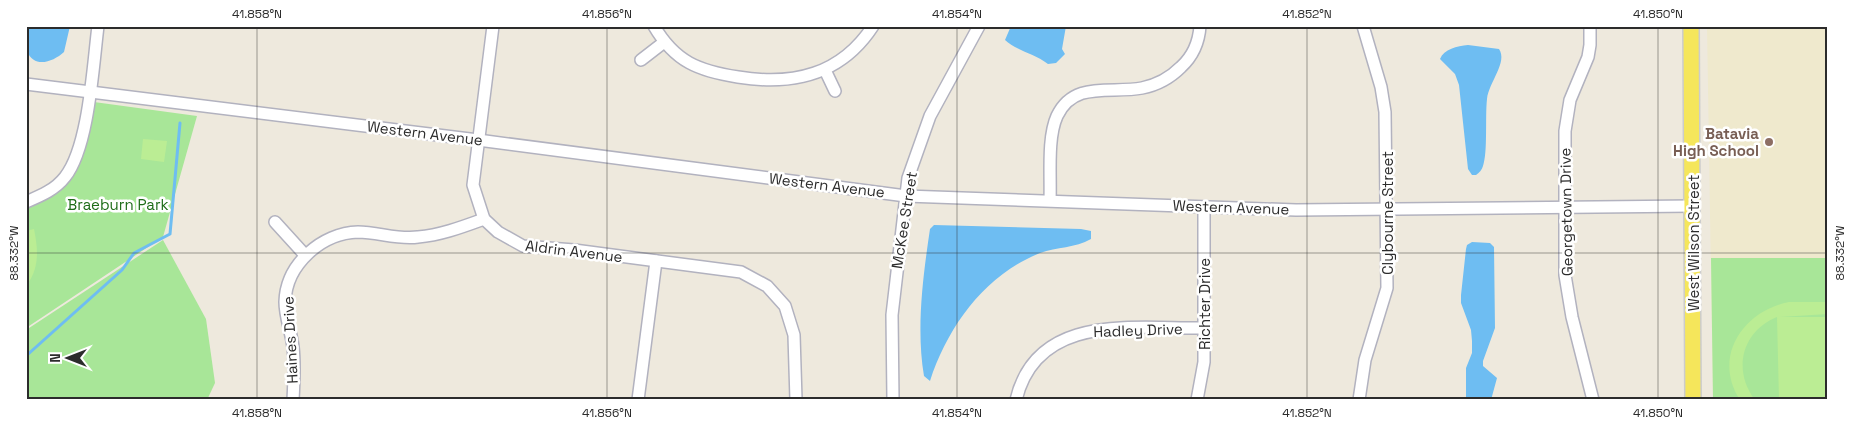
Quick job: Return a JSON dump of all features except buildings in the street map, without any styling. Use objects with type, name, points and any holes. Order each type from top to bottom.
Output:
[{"type":"main road","name":"West Wilson Street","points":[[1690,26],[1694,400]]},
{"type":"street","points":[[26,202],[48,192],[66,177],[80,148],[90,92],[98,26]]},
{"type":"street","points":[[275,222],[305,255],[324,241],[343,234],[359,232],[395,238],[417,238],[444,233],[484,219],[473,185],[493,26]]},
{"type":"street","points":[[654,26],[663,42],[682,61],[712,73],[760,81],[799,79],[825,70],[856,48],[873,26]]},
{"type":"street","name":"McKee Street","points":[[893,400],[892,315],[908,178],[930,116],[979,26]]},
{"type":"street","points":[[1050,200],[1052,134],[1062,108],[1078,94],[1089,90],[1141,88],[1163,81],[1185,64],[1193,52],[1200,26]]},
{"type":"street","name":"Clybourne Street","points":[[1359,400],[1365,360],[1387,288],[1388,210],[1385,112],[1381,87],[1363,26]]},
{"type":"street","name":"Georgetown Drive","points":[[1590,26],[1588,57],[1570,100],[1566,116],[1566,208],[1568,296],[1593,400]]},
{"type":"street","points":[[641,60],[663,42]]},
{"type":"street","points":[[825,70],[835,91]]},
{"type":"street","name":"Western Avenue","points":[[26,84],[478,140],[906,196],[1204,207],[1388,210],[1693,206]]},
{"type":"street","name":"Richter Drive","points":[[1197,400],[1204,362],[1204,207]]},
{"type":"street","name":"Aldrin Avenue","points":[[484,219],[498,232],[523,246],[741,272],[767,286],[785,306],[794,335],[796,400]]},
{"type":"street","name":"Haines Drive","points":[[293,400],[295,369],[285,301],[288,284],[305,255]]},
{"type":"street","points":[[638,400],[656,261]]},
{"type":"street","name":"Hadley Drive","points":[[1016,400],[1026,375],[1040,356],[1056,343],[1074,334],[1095,329],[1204,328]]},
{"type":"shaded area","name":"Batavia High School","points":[[1707,26],[1828,26],[1828,400],[1713,400]]},
{"type":"green space","name":"Braeburn Park","points":[[94,102],[197,116],[163,237],[26,328],[26,209],[60,191],[71,180],[84,154]]},
{"type":"green space","points":[[143,139],[167,141],[164,162],[141,159]]},
{"type":"green space","points":[[34,229],[37,258],[34,272],[26,286],[26,231]]},
{"type":"green space","points":[[1828,235],[1828,400],[1713,400],[1711,258],[1825,258],[1825,238]]},
{"type":"green space","points":[[163,240],[206,319],[215,383],[207,400],[26,400],[26,330]]},
{"type":"green space","points":[[1789,302],[1828,302],[1828,314],[1780,317],[1828,317],[1828,400],[1779,400],[1777,317],[1765,323],[1756,332],[1744,352],[1744,376],[1755,400],[1740,400],[1732,384],[1729,368],[1731,352],[1737,338],[1758,315],[1773,307]]},
{"type":"water","points":[[26,26],[70,26],[64,52],[49,61],[39,62],[34,60],[30,57],[26,48]]},
{"type":"water","points":[[1011,26],[1066,26],[1062,49],[1065,54],[1056,63],[1048,64],[1015,47],[1005,40]]},
{"type":"water","points":[[1468,45],[1499,49],[1501,54],[1500,66],[1487,99],[1485,160],[1482,169],[1476,175],[1472,175],[1468,169],[1459,85],[1455,74],[1440,59],[1448,50]]},
{"type":"water","points":[[934,225],[1081,229],[1091,231],[1091,239],[1079,244],[1040,253],[1002,275],[986,289],[958,322],[947,341],[930,381],[924,376],[921,321],[927,247],[930,229]]},
{"type":"water","points":[[1472,242],[1490,243],[1494,247],[1495,328],[1483,361],[1483,366],[1497,378],[1491,400],[1466,400],[1466,368],[1472,353],[1472,341],[1471,330],[1461,303],[1461,295],[1466,249],[1467,245]]},
{"type":"waterway","points":[[26,356],[122,270],[134,253],[170,234],[180,123]]},
{"type":"place","name":"Batavia High School","points":[[1769,142]]}]
